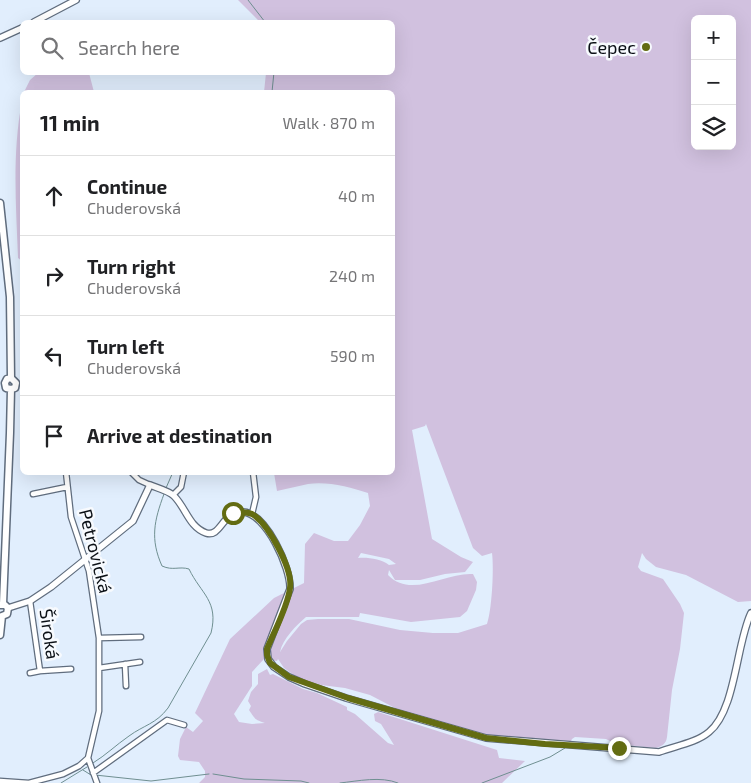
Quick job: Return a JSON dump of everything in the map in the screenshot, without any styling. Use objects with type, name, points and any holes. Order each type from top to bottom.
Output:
[{"type":"main road","points":[[0,203],[10,297],[12,378]]},
{"type":"main road","points":[[12,378],[20,383],[15,388],[10,389],[2,384],[7,379],[12,378]]},
{"type":"main road","points":[[0,635],[1,616],[8,612],[4,606],[10,389]]},
{"type":"street","points":[[38,20],[76,0]]},
{"type":"street","points":[[0,38],[20,29]]},
{"type":"street","name":"Petrovická","points":[[66,475],[70,517],[89,571],[100,638],[99,711],[88,758]]},
{"type":"street","points":[[134,475],[139,480],[168,493],[187,517],[200,530],[208,534],[218,530],[226,518],[233,513],[252,514],[258,519],[278,548],[290,578],[290,589],[267,649],[268,659],[274,667],[289,677],[330,692],[486,738],[659,752],[702,736],[709,732],[719,720],[728,698],[751,613]]},
{"type":"street","points":[[168,493],[181,487],[183,475]]},
{"type":"street","points":[[252,514],[256,497],[253,475]]},
{"type":"street","name":"Široká","points":[[4,606],[30,601],[51,587],[133,521],[150,485]]},
{"type":"street","points":[[33,494],[67,486]]},
{"type":"street","name":"Široká","points":[[30,601],[40,670]]},
{"type":"street","points":[[100,638],[141,637]]},
{"type":"street","points":[[99,668],[140,662]]},
{"type":"street","points":[[126,664],[126,686]]},
{"type":"street","points":[[30,673],[40,670],[71,669]]},
{"type":"street","points":[[94,774],[167,720],[184,724]]},
{"type":"street","points":[[0,781],[29,783],[63,774],[79,766],[88,758],[96,783]]},
{"type":"shaded area","points":[[238,0],[751,0],[751,601],[738,602],[686,575],[656,567],[642,553],[638,567],[641,571],[663,579],[684,613],[667,737],[662,745],[656,748],[616,744],[606,739],[575,737],[570,743],[497,738],[395,708],[370,695],[345,688],[321,685],[298,678],[284,668],[278,659],[277,661],[264,659],[252,672],[252,686],[234,714],[239,722],[265,723],[254,717],[249,710],[251,706],[248,701],[251,692],[258,684],[258,674],[267,669],[270,675],[273,674],[347,707],[347,710],[355,714],[388,743],[394,745],[381,724],[375,721],[374,714],[378,712],[497,750],[499,758],[525,761],[502,783],[199,783],[205,777],[205,771],[199,762],[180,760],[178,756],[180,739],[186,727],[193,732],[203,721],[195,713],[230,639],[274,598],[304,583],[305,544],[314,533],[334,541],[348,541],[360,525],[370,506],[368,493],[338,485],[315,483],[277,491],[274,475],[395,475],[395,90],[264,90],[266,75],[395,75],[395,20],[258,20]],"holes":[[[426,424],[473,548],[482,556],[492,553],[492,589],[487,624],[458,633],[433,633],[400,630],[349,619],[307,620],[301,624],[280,652],[287,637],[306,617],[359,617],[360,613],[411,622],[460,617],[467,611],[476,590],[477,582],[473,574],[463,574],[418,585],[407,585],[397,582],[388,575],[389,570],[395,580],[420,580],[445,574],[465,572],[473,562],[461,557],[432,539],[412,430]],[[361,553],[389,559],[396,564],[389,565],[374,559],[358,558]]]},
{"type":"shaded area","points":[[36,75],[90,75],[93,90],[25,90],[30,80]]},
{"type":"shaded area","points":[[20,114],[20,260],[18,258],[15,179]]},
{"type":"waterway","points":[[248,0],[263,20]]},
{"type":"waterway","points":[[272,90],[274,75]]},
{"type":"waterway","points":[[166,488],[172,475]]},
{"type":"waterway","points":[[93,763],[134,732],[154,721],[168,708],[211,633],[213,622],[211,605],[189,569],[162,566],[158,556],[155,530],[164,494]]},
{"type":"waterway","points":[[482,783],[550,757],[565,748]]},
{"type":"waterway","points":[[61,783],[87,767]]},
{"type":"waterway","points":[[83,770],[91,775]]},
{"type":"waterway","points":[[95,775],[151,781],[209,774]]},
{"type":"waterway","points":[[213,774],[244,779],[301,781],[309,783]]},
{"type":"waterway","points":[[340,783],[377,779],[398,783]]},
{"type":"place","name":"Čepec","points":[[646,47]]},
{"type":"route","points":[[233,513],[248,512],[258,519],[272,537],[288,568],[290,589],[267,649],[267,655],[270,663],[289,677],[348,698],[486,738],[545,744],[619,748]]}]
